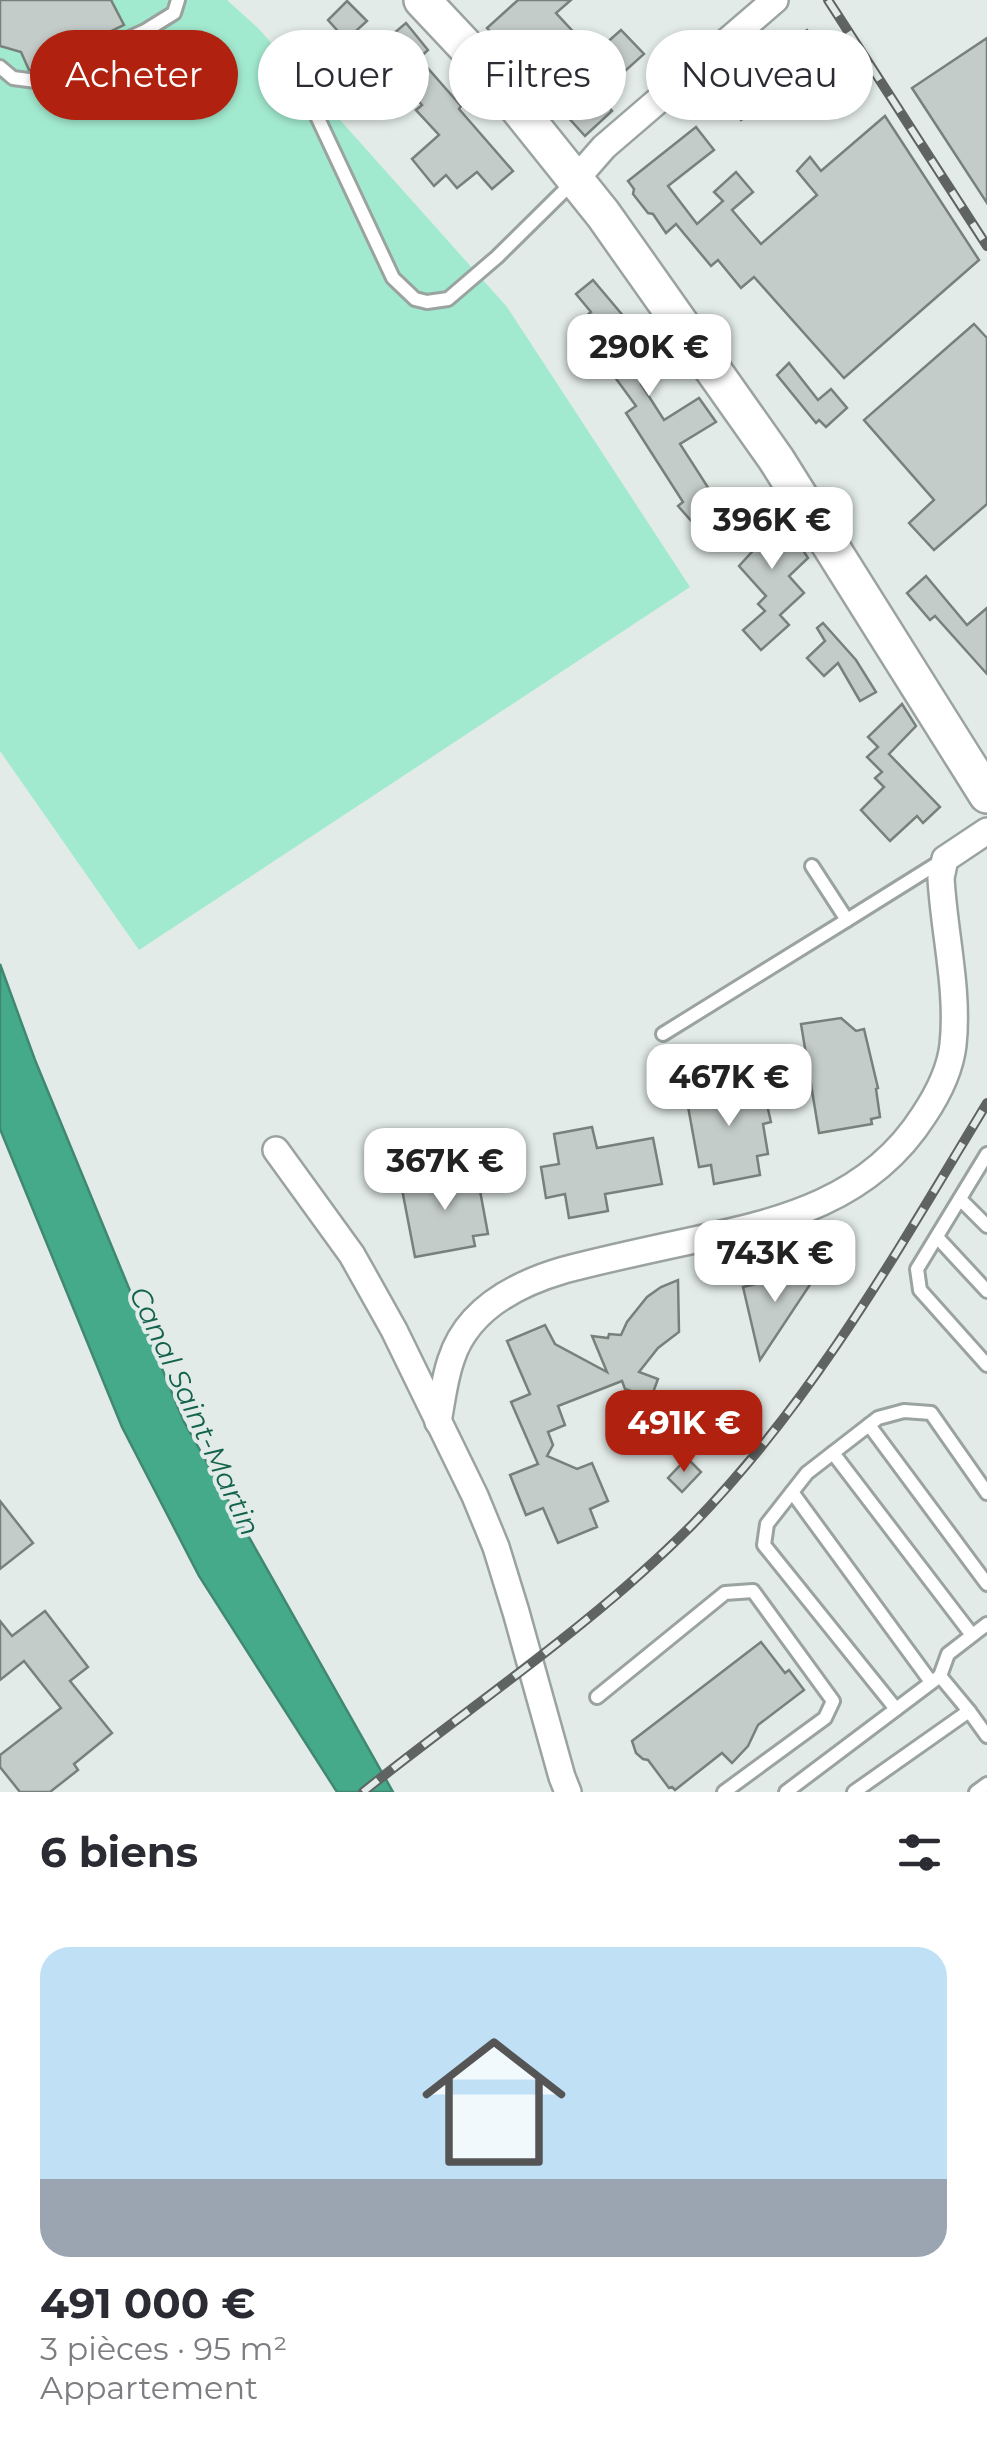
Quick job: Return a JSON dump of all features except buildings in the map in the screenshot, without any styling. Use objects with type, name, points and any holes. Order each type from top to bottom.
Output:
[{"type":"street","points":[[576,179],[604,147],[776,0]]},
{"type":"street","points":[[436,8],[603,214],[776,459],[987,795]]},
{"type":"street","points":[[438,1422],[458,1341],[469,1323],[509,1291],[564,1270],[778,1220],[838,1195],[894,1154],[938,1092],[953,1048],[954,1017],[941,878],[946,859],[987,831]]},
{"type":"street","points":[[276,1150],[352,1255],[394,1330],[475,1496],[496,1548],[568,1792]]},
{"type":"lane","points":[[0,67],[13,78],[36,81],[146,31],[174,12],[178,0]]},
{"type":"lane","points":[[319,120],[394,278],[415,299],[427,302],[448,299],[576,179]]},
{"type":"lane","points":[[664,1034],[946,859]]},
{"type":"lane","points":[[812,866],[847,920]]},
{"type":"lane","points":[[987,1154],[917,1269],[920,1290],[987,1364]]},
{"type":"lane","points":[[960,1198],[987,1226]]},
{"type":"lane","points":[[937,1237],[987,1291]]},
{"type":"lane","points":[[896,1709],[764,1545],[767,1524],[808,1473],[878,1418],[904,1411],[930,1413],[987,1493]]},
{"type":"lane","points":[[869,1425],[987,1584]]},
{"type":"lane","points":[[833,1453],[972,1635]]},
{"type":"lane","points":[[792,1492],[936,1679],[970,1711],[987,1736]]},
{"type":"lane","points":[[596,1697],[726,1592],[753,1591],[832,1701],[824,1718],[724,1792]]},
{"type":"lane","points":[[786,1792],[936,1679],[948,1654],[987,1624]]},
{"type":"lane","points":[[854,1792],[970,1711]]},
{"type":"lane","points":[[976,1792],[987,1784]]},
{"type":"shaded area","points":[[0,0],[227,0],[260,30],[258,120],[340,120],[507,307],[690,587],[139,950],[0,751]]},
{"type":"shaded area","points":[[0,964],[35,1060],[184,1422],[393,1792],[337,1792],[199,1576],[122,1427],[0,1129]]},
{"type":"railway","points":[[828,0],[987,246]]},
{"type":"railway","points":[[363,1792],[614,1597],[692,1525],[736,1477],[852,1323],[987,1103]]},
{"type":"water label","name":"Canal Saint-Martin","points":[[195,1411]]}]
